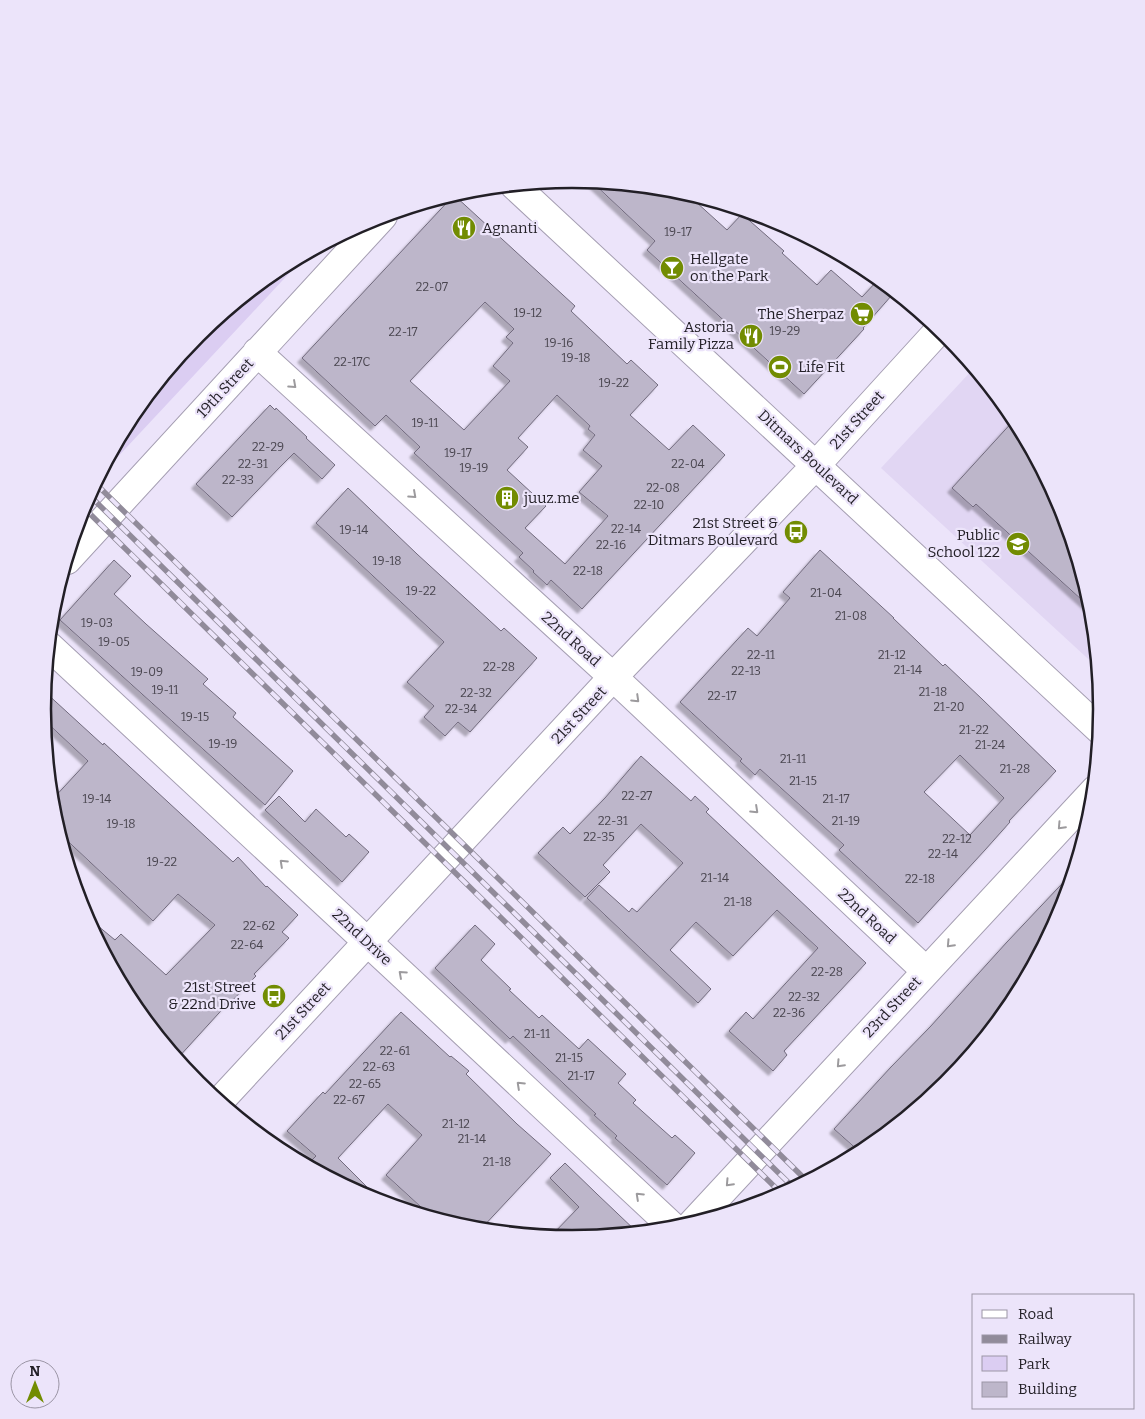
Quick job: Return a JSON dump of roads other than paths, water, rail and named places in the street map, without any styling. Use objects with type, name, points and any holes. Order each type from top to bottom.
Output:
[{"type":"street","name":"Ditmars Boulevard","points":[[521,191],[1094,724]]},
{"type":"street","name":"19th Street","points":[[77,549],[371,229]]},
{"type":"street","name":"21st Street","points":[[224,1097],[614,677],[816,465],[935,335]]},
{"type":"street","name":"22nd Road","points":[[257,352],[614,677],[926,971]]},
{"type":"street","name":"22nd Drive","points":[[55,651],[667,1222]]},
{"type":"street","name":"23rd Street","points":[[701,1215],[1086,799]]},
{"type":"railway","points":[[101,489],[803,1177]]},
{"type":"railway","points":[[95,501],[789,1183]]},
{"type":"railway","points":[[90,514],[777,1189]]},
{"type":"place","name":"Agnanti","points":[[464,228]]},
{"type":"place","name":"Hellgate on the Park","points":[[672,268]]},
{"type":"place","name":"The Sherpaz","points":[[862,314]]},
{"type":"place","name":"Astoria Family Pizza","points":[[751,336]]},
{"type":"place","name":"Life Fit","points":[[780,367]]},
{"type":"place","name":"juuz.me","points":[[507,498]]},
{"type":"place","name":"21st Street & Ditmars Boulevard","points":[[796,532]]},
{"type":"place","name":"Public School 122","points":[[1018,544]]},
{"type":"place","name":"21st Street & 22nd Drive","points":[[274,996]]}]
